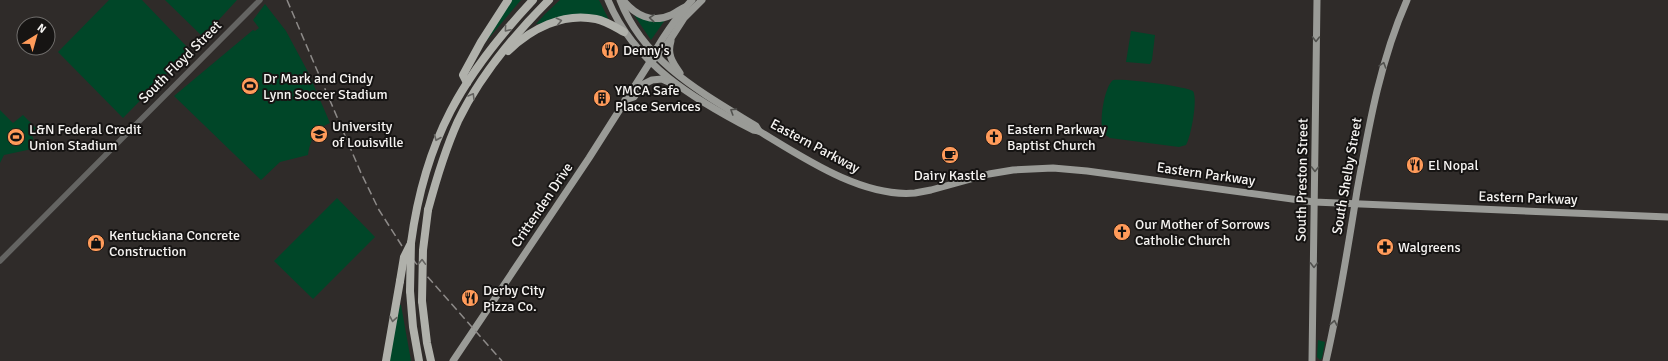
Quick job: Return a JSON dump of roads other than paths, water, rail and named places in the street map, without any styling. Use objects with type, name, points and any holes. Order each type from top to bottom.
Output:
[{"type":"highway","points":[[467,83],[463,75],[481,42],[508,0]]},
{"type":"highway","points":[[419,361],[413,327],[410,291],[411,243],[418,198],[435,144],[445,120],[486,55],[509,26],[533,0]]},
{"type":"highway","points":[[431,359],[422,301],[423,250],[428,210],[437,176],[458,122],[475,91],[514,37],[549,0]]},
{"type":"highway","points":[[493,65],[528,34],[541,26],[563,20],[594,18],[610,24],[624,32]]},
{"type":"highway","points":[[386,361],[404,257],[411,243]]},
{"type":"main road","name":"Eastern Parkway","points":[[608,0],[624,32],[640,52],[678,85],[716,111],[753,130],[759,131],[786,148],[830,172],[886,193],[900,195],[915,193],[995,173],[1053,168],[1093,172],[1314,202],[1668,217]]},
{"type":"main road","name":"Eastern Parkway","points":[[620,0],[633,28],[655,55],[705,95],[756,126],[759,131]]},
{"type":"main road","points":[[623,0],[634,12],[652,19],[670,16],[685,8]]},
{"type":"main road","name":"Crittenden Drive","points":[[454,361],[589,158],[685,8],[692,0]]},
{"type":"main road","name":"Crittenden Drive","points":[[655,55],[672,36],[684,18],[702,0]]},
{"type":"main road","name":"South Preston Street","points":[[1312,361],[1317,0]]},
{"type":"main road","name":"South Shelby Street","points":[[1326,361],[1342,283],[1366,140],[1381,73],[1392,38],[1407,0]]},
{"type":"main road","points":[[672,36],[669,48],[670,57],[684,79]]},
{"type":"main road","points":[[625,100],[634,96],[642,85],[652,80],[662,79],[669,83],[678,85]]},
{"type":"street","name":"South Floyd Street","points":[[0,261],[260,0]]},
{"type":"railway","points":[[287,0],[361,173],[379,210],[402,246],[419,267],[502,361]]},
{"type":"place","name":"Denny's","points":[[610,50]]},
{"type":"place","name":"Dr Mark and Cindy Lynn Soccer Stadium","points":[[250,86]]},
{"type":"place","name":"YMCA Safe Place Services","points":[[602,98]]},
{"type":"place","name":"University of Louisville","points":[[319,134]]},
{"type":"place","name":"L&N Federal Credit Union Stadium","points":[[16,137]]},
{"type":"place","name":"Eastern Parkway Baptist Church","points":[[994,137]]},
{"type":"place","name":"Dairy Kastle","points":[[950,155]]},
{"type":"place","name":"El Nopal","points":[[1415,165]]},
{"type":"place","name":"Our Mother of Sorrows Catholic Church","points":[[1122,232]]},
{"type":"place","name":"Kentuckiana Concrete Construction","points":[[96,243]]},
{"type":"place","name":"Walgreens","points":[[1385,247]]},
{"type":"place","name":"Derby City Pizza Co.","points":[[470,298]]}]
